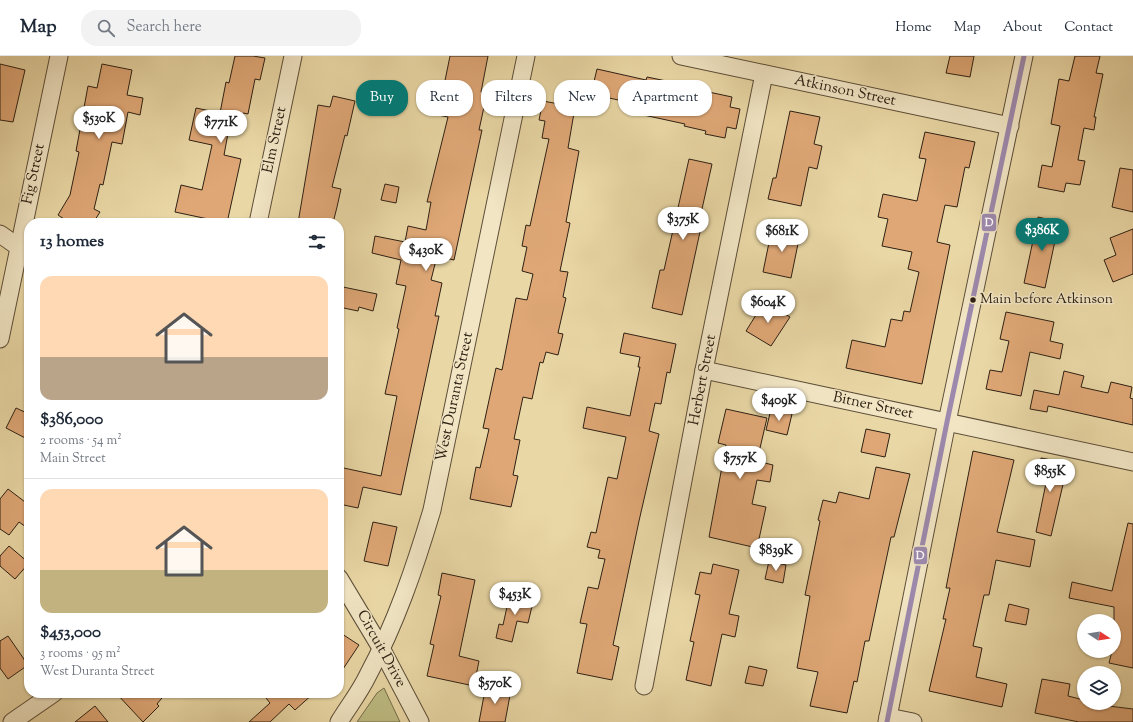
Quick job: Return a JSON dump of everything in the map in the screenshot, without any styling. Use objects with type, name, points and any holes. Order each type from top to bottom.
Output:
[{"type":"street","name":"Fig Street","points":[[30,218],[60,56]]},
{"type":"street","name":"Elm Street","points":[[259,218],[292,56]]},
{"type":"street","name":"West Duranta Street","points":[[339,722],[368,676],[381,648],[417,561],[432,510],[526,56]]},
{"type":"street","name":"Atkinson Street","points":[[681,56],[1010,126]]},
{"type":"street","points":[[913,722],[888,719],[947,422],[1024,56]]},
{"type":"street","name":"Herbert Street","points":[[644,686],[704,370],[764,74]]},
{"type":"street","points":[[0,234],[24,251]]},
{"type":"street","name":"Fig Street","points":[[0,340],[24,251]]},
{"type":"street","name":"Bitner Street","points":[[704,370],[1133,462]]},
{"type":"street","name":"Circuit Drive","points":[[344,586],[381,648],[420,722]]},
{"type":"street","points":[[12,722],[47,698]]},
{"type":"shaded area","points":[[384,688],[400,722],[357,722],[377,693]]},
{"type":"building","points":[[235,56],[265,58],[260,80],[255,79],[248,114],[243,113],[240,130],[229,128],[224,155],[241,159],[228,218],[203,218],[175,212],[181,185],[202,190],[212,145],[189,140],[196,108],[220,113],[226,82],[229,83]]},
{"type":"building","points":[[450,56],[488,56],[483,80],[481,80],[482,116],[479,130],[482,130],[454,260],[437,256],[431,280],[442,283],[435,316],[439,316],[401,495],[363,487],[358,508],[344,505],[344,468],[381,476],[397,396],[385,394],[399,329],[397,328],[406,286],[396,284],[401,260],[372,253],[375,236],[405,242],[408,226],[426,230],[431,202],[427,202],[448,117],[443,116],[473,116],[473,80],[445,80]]},
{"type":"building","points":[[950,56],[974,56],[970,77],[946,73]]},
{"type":"building","points":[[1075,56],[1100,56],[1096,73],[1103,74],[1094,117],[1096,117],[1094,130],[1084,128],[1078,160],[1085,161],[1080,185],[1066,183],[1064,192],[1038,187],[1042,165],[1052,167],[1060,126],[1051,124],[1059,79],[1069,81]]},
{"type":"building","points":[[0,64],[25,70],[13,122],[0,120]]},
{"type":"building","points":[[102,64],[132,70],[127,95],[143,98],[140,115],[128,112],[122,144],[112,142],[103,185],[100,184],[94,209],[100,212],[96,218],[62,218],[58,215],[70,195],[79,152],[76,151],[88,86],[97,88]]},
{"type":"building","points":[[597,69],[646,80],[618,80],[618,100],[610,98],[610,80],[594,80]]},
{"type":"building","points":[[647,77],[662,80],[646,80]]},
{"type":"building","points":[[712,93],[732,97],[730,107],[740,109],[736,129],[727,127],[725,138],[705,134],[706,131],[684,126],[685,124],[648,116],[712,116]]},
{"type":"building","points":[[333,96],[355,101],[347,136],[345,135],[332,187],[341,189],[334,218],[299,218],[318,105],[330,107]]},
{"type":"building","points":[[546,102],[554,103],[554,116],[573,116],[568,148],[579,151],[566,222],[570,223],[560,271],[568,272],[563,297],[566,298],[558,333],[563,334],[558,355],[546,352],[543,363],[540,362],[532,399],[523,397],[514,439],[520,440],[513,475],[518,476],[511,507],[470,499],[476,467],[480,468],[489,429],[483,428],[496,368],[502,370],[516,298],[527,300],[533,274],[522,271],[527,247],[522,246],[526,225],[530,226],[549,139],[542,138],[545,121],[539,120],[540,116],[546,116]]},
{"type":"building","points":[[790,111],[820,117],[814,144],[822,146],[817,169],[809,167],[801,206],[768,199],[773,178],[776,178]]},
{"type":"building","points":[[925,132],[975,142],[969,168],[965,167],[957,207],[945,205],[937,242],[950,245],[922,384],[846,368],[852,340],[885,347],[891,319],[902,321],[904,311],[910,312],[919,272],[908,269],[912,252],[882,246],[888,219],[878,217],[883,194],[917,201],[926,159],[919,158]]},
{"type":"building","points":[[689,159],[712,164],[700,218],[703,218],[682,315],[652,308],[660,270],[664,270]]},
{"type":"building","points":[[1120,168],[1133,170],[1133,212],[1112,207]]},
{"type":"building","points":[[385,184],[399,187],[396,203],[381,200]]},
{"type":"building","points":[[1038,217],[1059,222],[1045,288],[1024,283]]},
{"type":"building","points":[[772,228],[800,234],[791,278],[763,272]]},
{"type":"building","points":[[1133,229],[1133,274],[1113,282],[1104,260],[1116,255],[1110,238]]},
{"type":"building","points":[[344,287],[377,294],[373,311],[359,307],[358,311],[344,308]]},
{"type":"building","points":[[764,302],[790,317],[771,346],[746,331]]},
{"type":"building","points":[[1006,312],[1054,322],[1050,341],[1063,344],[1060,359],[1030,352],[1021,396],[986,389],[990,370],[1002,372],[1009,341],[1000,339]]},
{"type":"building","points":[[624,333],[676,344],[670,373],[667,372],[661,404],[655,403],[649,431],[659,434],[613,645],[619,647],[612,680],[577,673],[587,624],[580,623],[588,587],[598,589],[605,559],[598,558],[600,550],[587,547],[591,532],[596,533],[608,477],[617,479],[626,437],[583,428],[587,407],[630,416],[640,367],[638,367],[640,357],[620,353]]},
{"type":"building","points":[[1064,371],[1084,376],[1081,387],[1108,393],[1111,382],[1132,387],[1130,398],[1133,399],[1133,425],[1048,406],[1047,412],[1030,409],[1034,390],[1059,395]]},
{"type":"building","points":[[16,408],[24,412],[24,437],[6,428]]},
{"type":"building","points":[[726,409],[767,418],[757,461],[773,465],[770,482],[757,480],[752,504],[766,507],[757,548],[709,537],[726,445],[718,443]]},
{"type":"building","points":[[771,409],[792,414],[787,435],[766,430]]},
{"type":"building","points":[[866,429],[890,434],[885,457],[861,452]]},
{"type":"building","points":[[973,451],[1014,460],[997,532],[1035,540],[1030,567],[996,560],[989,595],[984,595],[973,646],[982,648],[976,677],[1007,684],[1002,707],[929,691],[946,619],[943,619],[950,588],[946,588]]},
{"type":"building","points":[[1041,458],[1068,463],[1051,536],[1036,532],[1046,483],[1036,481]]},
{"type":"building","points":[[876,467],[910,474],[894,537],[891,537],[869,641],[865,641],[857,682],[854,681],[847,713],[810,706],[818,672],[797,668],[810,596],[805,595],[823,500],[836,503],[839,492],[869,499]]},
{"type":"building","points":[[8,489],[24,501],[24,526],[19,522],[9,535],[0,529],[0,499]]},
{"type":"building","points":[[373,522],[397,527],[388,566],[364,561]]},
{"type":"building","points":[[1128,523],[1133,524],[1133,668],[1109,663],[1110,658],[1121,658],[1121,614],[1114,614],[1114,607],[1069,598],[1072,582],[1112,591]]},
{"type":"building","points":[[9,546],[24,559],[24,569],[15,579],[0,566],[0,556]]},
{"type":"building","points":[[769,561],[786,565],[783,583],[765,579]]},
{"type":"building","points":[[713,564],[739,570],[729,614],[739,616],[735,637],[722,634],[711,686],[686,680],[694,642],[690,641],[700,595],[695,594],[700,572],[711,574]]},
{"type":"building","points":[[442,573],[475,580],[459,656],[479,661],[474,686],[427,676],[434,645],[430,644],[441,596],[438,595]]},
{"type":"building","points":[[510,593],[534,598],[528,623],[517,621],[512,642],[496,638],[499,624],[503,625]]},
{"type":"building","points":[[1009,604],[1029,609],[1026,625],[1005,621]]},
{"type":"building","points":[[344,635],[359,645],[344,668]]},
{"type":"building","points":[[8,636],[24,659],[24,668],[8,679],[0,668],[0,641]]},
{"type":"building","points":[[749,666],[767,670],[763,686],[745,683]]},
{"type":"building","points":[[1042,679],[1070,684],[1068,696],[1077,698],[1077,710],[1121,710],[1121,708],[1133,709],[1133,722],[1079,722],[1035,713]]},
{"type":"building","points":[[486,685],[511,690],[505,722],[479,722]]},
{"type":"building","points":[[121,698],[162,698],[157,704],[159,706],[143,722]]},
{"type":"building","points":[[266,698],[308,698],[295,710],[289,704],[270,722],[249,722],[270,703]]},
{"type":"building","points":[[95,706],[108,722],[75,722]]},
{"type":"transit line","name":"D","points":[[887,722],[947,422],[1024,56]]},
{"type":"place","name":"Main before Atkinson","points":[[973,300]]}]
